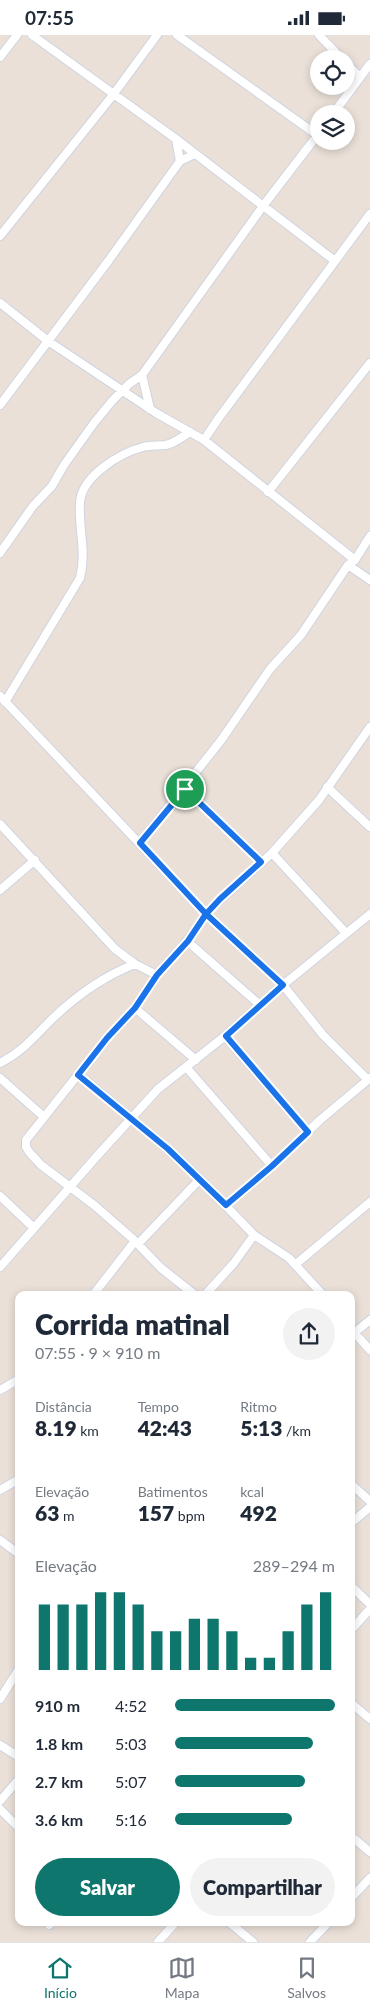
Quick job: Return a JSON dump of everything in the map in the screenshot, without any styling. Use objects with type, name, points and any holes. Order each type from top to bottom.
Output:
[{"type":"street","points":[[0,57],[17,35]]},
{"type":"street","points":[[32,35],[176,139],[335,261]]},
{"type":"street","points":[[0,236],[113,95],[157,35]]},
{"type":"street","points":[[177,35],[310,128]]},
{"type":"street","points":[[319,35],[333,50]]},
{"type":"street","points":[[340,105],[370,64]]},
{"type":"street","points":[[355,72],[360,77]]},
{"type":"street","points":[[176,139],[180,161]]},
{"type":"street","points":[[0,553],[33,506],[52,486],[64,465],[94,423],[123,391],[142,375],[263,206],[310,144]]},
{"type":"street","points":[[0,405],[109,260],[180,161],[196,154]]},
{"type":"street","points":[[204,440],[370,215]]},
{"type":"street","points":[[0,303],[48,341],[150,409],[204,440],[268,492],[370,580]]},
{"type":"street","points":[[268,492],[370,363]]},
{"type":"street","points":[[142,375],[150,409]]},
{"type":"street","points":[[190,432],[166,445],[143,447],[130,452],[107,464],[86,482],[80,499],[79,511],[84,553],[80,578],[3,699],[206,914],[283,985],[323,1035],[369,1079],[226,1205]]},
{"type":"street","points":[[140,843],[185,789],[235,722],[270,669],[301,635],[370,537]]},
{"type":"street","points":[[190,1291],[161,1269],[137,1243],[94,1205],[41,1165],[26,1147],[26,1140],[107,1038],[135,1008],[157,975],[188,941],[206,914],[220,899],[272,853],[319,800],[370,727]]},
{"type":"street","points":[[327,787],[370,827]]},
{"type":"street","points":[[185,789],[261,862]]},
{"type":"street","points":[[0,824],[115,949],[135,964],[157,975]]},
{"type":"street","points":[[272,853],[346,933]]},
{"type":"street","points":[[0,890],[35,860]]},
{"type":"street","points":[[0,1267],[158,1089],[226,1036],[283,985],[370,914]]},
{"type":"street","points":[[188,941],[260,1005]]},
{"type":"street","points":[[0,1063],[12,1057],[32,1041],[53,1019],[101,980],[135,964]]},
{"type":"street","points":[[135,1008],[196,1060]]},
{"type":"street","points":[[226,1036],[308,1132]]},
{"type":"street","points":[[186,1067],[272,1166]]},
{"type":"street","points":[[78,1075],[132,1118],[200,1179],[254,1235],[274,1246],[296,1264],[320,1291]]},
{"type":"street","points":[[0,1078],[44,1117]]},
{"type":"street","points":[[96,1291],[137,1243],[200,1179]]},
{"type":"street","points":[[0,1196],[34,1228]]},
{"type":"street","points":[[296,1264],[370,1202]]},
{"type":"street","points":[[210,1291],[254,1235]]},
{"type":"street","points":[[355,1330],[370,1320]]},
{"type":"street","points":[[355,1333],[370,1350]]},
{"type":"street","points":[[0,1390],[15,1381]]},
{"type":"street","points":[[0,1491],[15,1482]]},
{"type":"street","points":[[355,1488],[370,1501]]},
{"type":"street","points":[[355,1520],[370,1507]]},
{"type":"street","points":[[0,1540],[15,1552]]},
{"type":"street","points":[[355,1590],[370,1604]]},
{"type":"street","points":[[355,1626],[370,1609]]},
{"type":"street","points":[[0,1699],[15,1675]]},
{"type":"street","points":[[355,1706],[370,1719]]},
{"type":"street","points":[[0,1745],[15,1754]]},
{"type":"street","points":[[0,1801],[15,1784]]},
{"type":"street","points":[[0,1809],[15,1823]]},
{"type":"street","points":[[355,1840],[370,1852]]},
{"type":"street","points":[[355,1894],[370,1878]]},
{"type":"street","points":[[158,1942],[172,1926]]},
{"type":"street","points":[[234,1926],[253,1942]]},
{"type":"street","points":[[310,1942],[325,1926]]},
{"type":"route","points":[[185,789],[140,843],[206,914],[188,941],[157,975],[135,1008],[107,1038],[78,1075],[168,1149],[226,1205],[295,1146],[308,1132],[226,1036],[283,985],[206,914],[261,862],[185,789]]}]
